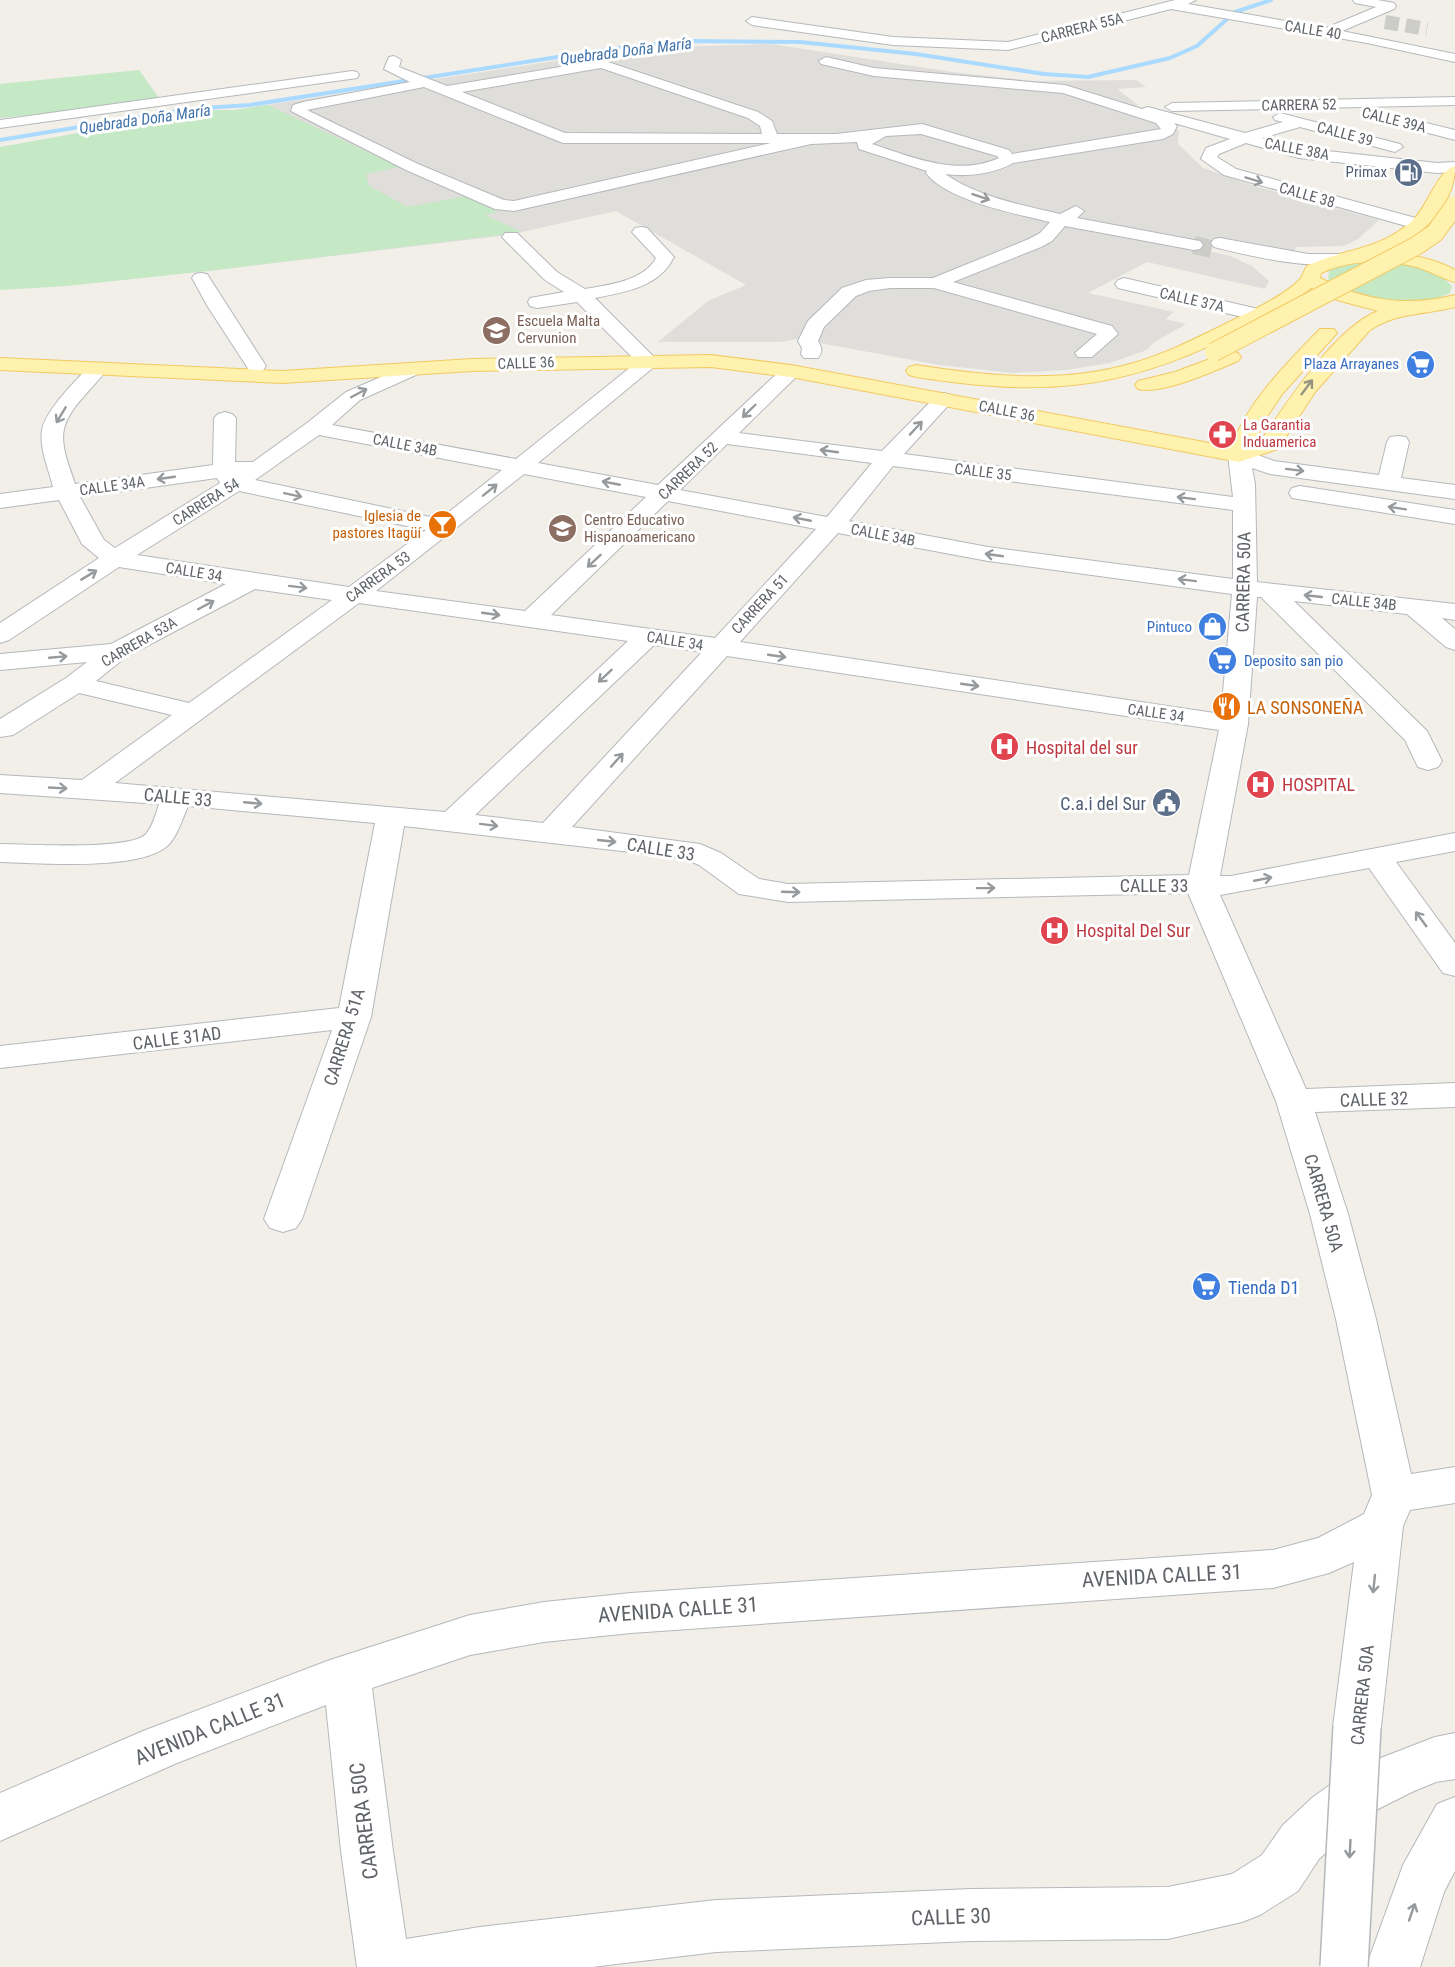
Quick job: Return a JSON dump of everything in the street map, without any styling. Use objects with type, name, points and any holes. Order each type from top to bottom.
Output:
[{"type":"main road","points":[[1260,315],[1285,301],[1310,280],[1313,270],[1323,263],[1383,248],[1417,224],[1431,211],[1455,169]]},
{"type":"main road","points":[[711,361],[781,360],[842,368],[949,388],[989,391],[1074,393],[1153,384],[1200,371],[1223,355],[1416,246],[1435,233],[1455,205]]},
{"type":"main road","points":[[996,381],[1044,385],[1104,382],[1167,371],[1223,355],[1399,268],[1433,248],[1455,230]]},
{"type":"main road","points":[[1342,258],[1404,260],[1450,267]]},
{"type":"main road","points":[[1310,280],[1359,302],[1403,308],[1451,304]]},
{"type":"main road","points":[[1239,455],[1244,439],[1279,383],[1359,302]]},
{"type":"main road","points":[[1239,455],[1270,444],[1306,388],[1362,327],[1372,320],[1403,308]]},
{"type":"main road","name":"CALLE 36","points":[[902,369],[957,378],[996,381],[1098,377],[1133,370],[1166,359],[1260,315]]},
{"type":"main road","name":"CALLE 36","points":[[0,364],[282,376],[754,351],[811,354],[835,358]]},
{"type":"main road","name":"CALLE 36","points":[[0,359],[256,366],[335,366],[470,356],[642,356],[711,361],[791,371],[1047,419],[1100,421],[1204,442],[1239,455]]},
{"type":"street","name":"CARRERA 55A","points":[[752,21],[893,41],[1008,46],[1190,0]]},
{"type":"street","points":[[1328,32],[1390,6],[1359,0]]},
{"type":"street","name":"CALLE 40","points":[[1171,5],[1328,32],[1455,58]]},
{"type":"street","points":[[1340,15],[1385,22]]},
{"type":"street","points":[[0,124],[388,69],[563,138],[868,141],[933,168],[957,173],[980,169],[1008,159],[1163,134],[1169,126],[1161,120],[1072,90],[874,72],[826,61]]},
{"type":"street","points":[[444,91],[602,64],[762,119],[767,123],[771,139]]},
{"type":"street","points":[[422,82],[303,106],[298,108],[298,111],[412,167],[508,206],[524,205],[811,139]]},
{"type":"street","name":"CARRERA 52","points":[[1143,109],[1455,102]]},
{"type":"street","name":"CALLE 39A","points":[[1334,104],[1455,135]]},
{"type":"street","name":"CALLE 39","points":[[1235,106],[1455,162]]},
{"type":"street","name":"CALLE 38A","points":[[1143,109],[1299,153],[1455,169]]},
{"type":"street","points":[[1246,138],[1300,122]]},
{"type":"street","points":[[868,141],[910,129],[933,131],[1003,153],[1008,159]]},
{"type":"street","name":"CALLE 38","points":[[1246,138],[1212,151],[1209,159],[1230,172],[1417,224]]},
{"type":"street","points":[[933,168],[940,179],[961,190],[1028,213],[1069,216],[1214,246],[1308,259],[1342,258]]},
{"type":"street","points":[[980,169],[984,177],[993,181]]},
{"type":"street","points":[[1032,195],[1069,216]]},
{"type":"street","points":[[935,283],[1035,243],[1069,216]]},
{"type":"street","points":[[537,302],[632,285],[644,280],[664,262],[665,257],[640,232]]},
{"type":"street","points":[[511,237],[551,276],[581,295],[642,356]]},
{"type":"street","points":[[1214,246],[1293,270],[1310,280]]},
{"type":"street","points":[[201,278],[217,307],[256,366]]},
{"type":"street","points":[[811,354],[812,348],[808,341],[815,325],[849,292],[866,286],[890,283],[935,283],[1105,330],[1108,334],[1084,353]]},
{"type":"street","name":"CALLE 37A","points":[[1124,284],[1260,315]]},
{"type":"street","name":"CARRERA 53","points":[[88,789],[445,527],[645,366],[642,356]]},
{"type":"street","points":[[97,369],[60,414],[53,430],[54,449],[66,492],[94,544],[116,559]]},
{"type":"street","name":"CARRERA 54","points":[[0,635],[63,591],[116,559],[230,477],[266,464],[315,428],[353,396],[411,370]]},
{"type":"street","name":"CARRERA 52","points":[[531,620],[791,371]]},
{"type":"street","name":"CARRERA 51","points":[[549,834],[833,525],[886,459],[944,399]]},
{"type":"street","points":[[225,418],[230,477]]},
{"type":"street","name":"CALLE 34B","points":[[315,428],[988,555],[1257,590],[1455,612]]},
{"type":"street","name":"CALLE 35","points":[[723,437],[886,459],[1455,517]]},
{"type":"street","points":[[1389,482],[1398,442]]},
{"type":"street","name":"CALLE 36","points":[[1239,455],[1270,467],[1455,492]]},
{"type":"street","name":"CARRERA 50A","points":[[1239,455],[1257,590],[1222,794],[1205,865],[1204,895],[1294,1101],[1329,1214],[1356,1319],[1387,1510],[1357,1727],[1344,1967]]},
{"type":"street","name":"CALLE 34A","points":[[0,501],[66,492],[230,477],[445,527]]},
{"type":"street","name":"CALLE 34","points":[[116,559],[250,581],[648,636],[1234,724]]},
{"type":"street","name":"CARRERA 53A","points":[[3,729],[75,684],[117,651],[250,581]]},
{"type":"street","points":[[1257,590],[1417,737],[1428,761]]},
{"type":"street","points":[[0,605],[63,591]]},
{"type":"street","points":[[1415,608],[1455,642]]},
{"type":"street","points":[[452,821],[648,636]]},
{"type":"street","points":[[0,662],[117,651]]},
{"type":"street","points":[[75,684],[193,712]]},
{"type":"street","name":"CALLE 33","points":[[0,784],[88,789],[391,815],[689,850],[710,859],[750,887],[788,893],[1181,884],[1231,885],[1455,843]]},
{"type":"street","points":[[0,854],[119,853],[144,849],[157,840],[177,797]]},
{"type":"street","name":"CARRERA 51A","points":[[283,1219],[354,1017],[391,815]]},
{"type":"street","points":[[1377,857],[1455,966]]},
{"type":"street","name":"CALLE 31AD","points":[[0,1057],[354,1017]]},
{"type":"street","name":"CALLE 32","points":[[1294,1101],[1455,1095]]},
{"type":"street","name":"AVENIDA CALLE 31","points":[[0,1817],[160,1747],[347,1675],[470,1635],[544,1622],[631,1612],[1273,1569],[1329,1554],[1387,1510],[1455,1485]]},
{"type":"street","name":"CARRERA 50C","points":[[347,1675],[367,1851],[384,1967]]},
{"type":"street","name":"CALLE 30","points":[[400,1967],[480,1954],[716,1926],[971,1915],[1168,1912],[1242,1897],[1280,1873],[1301,1842],[1330,1814],[1358,1794],[1396,1775],[1455,1755]]},
{"type":"street","points":[[1393,1967],[1421,1883],[1455,1821]]},
{"type":"shaded area","points":[[771,44],[953,72],[1035,81],[1136,80],[1146,87],[1117,89],[1138,105],[1135,107],[1167,118],[1179,131],[1178,144],[1203,168],[1258,187],[1379,220],[1358,239],[1344,246],[1295,247],[1295,252],[1204,238],[1191,247],[1230,256],[1252,266],[1269,281],[1265,289],[1147,262],[1088,293],[1174,312],[1165,319],[1186,324],[1153,343],[1147,350],[1110,363],[1066,370],[1013,373],[940,365],[797,339],[782,342],[658,342],[708,301],[746,285],[616,211],[508,235],[208,271],[207,110],[235,110],[638,48]]},
{"type":"green space","points":[[139,70],[161,101],[0,118],[0,84]]},
{"type":"green space","points":[[268,105],[399,167],[366,174],[369,186],[408,207],[466,196],[499,211],[485,215],[522,232],[208,271],[67,286],[0,290],[0,147],[207,110],[235,110]]},
{"type":"green space","points":[[1356,261],[1394,263],[1432,272],[1452,286],[1450,293],[1420,302],[1387,302],[1355,294],[1328,279],[1329,271],[1340,265]]},
{"type":"waterway","name":"Quebrada Doña María","points":[[0,140],[189,109],[250,105],[609,49],[687,41],[800,42],[916,54],[1044,74],[1088,77],[1170,58],[1197,46],[1235,12],[1271,0]]},
{"type":"tunnel","points":[[1385,22],[1427,29]]},
{"type":"tunnel","points":[[1194,245],[1212,249]]},
{"type":"place","name":"Primax","points":[[1408,172]]},
{"type":"place","name":"Escuela Malta Cervunion","points":[[496,330]]},
{"type":"place","name":"Plaza Arrayanes","points":[[1420,364]]},
{"type":"place","name":"La Garantia Induamerica","points":[[1222,434]]},
{"type":"place","name":"Iglesia de pastores Itagüí","points":[[442,525]]},
{"type":"place","name":"Centro Educativo Hispanoamericano","points":[[563,529]]},
{"type":"place","name":"Pintuco","points":[[1213,627]]},
{"type":"place","name":"Deposito san pio","points":[[1223,661]]},
{"type":"place","name":"LA SONSONEÑA","points":[[1226,707]]},
{"type":"place","name":"Hospital del sur","points":[[1005,747]]},
{"type":"place","name":"HOSPITAL","points":[[1261,784]]},
{"type":"place","name":"C.a.i del Sur","points":[[1167,803]]},
{"type":"place","name":"Hospital Del Sur","points":[[1055,930]]},
{"type":"place","name":"Tienda D1","points":[[1207,1287]]}]
